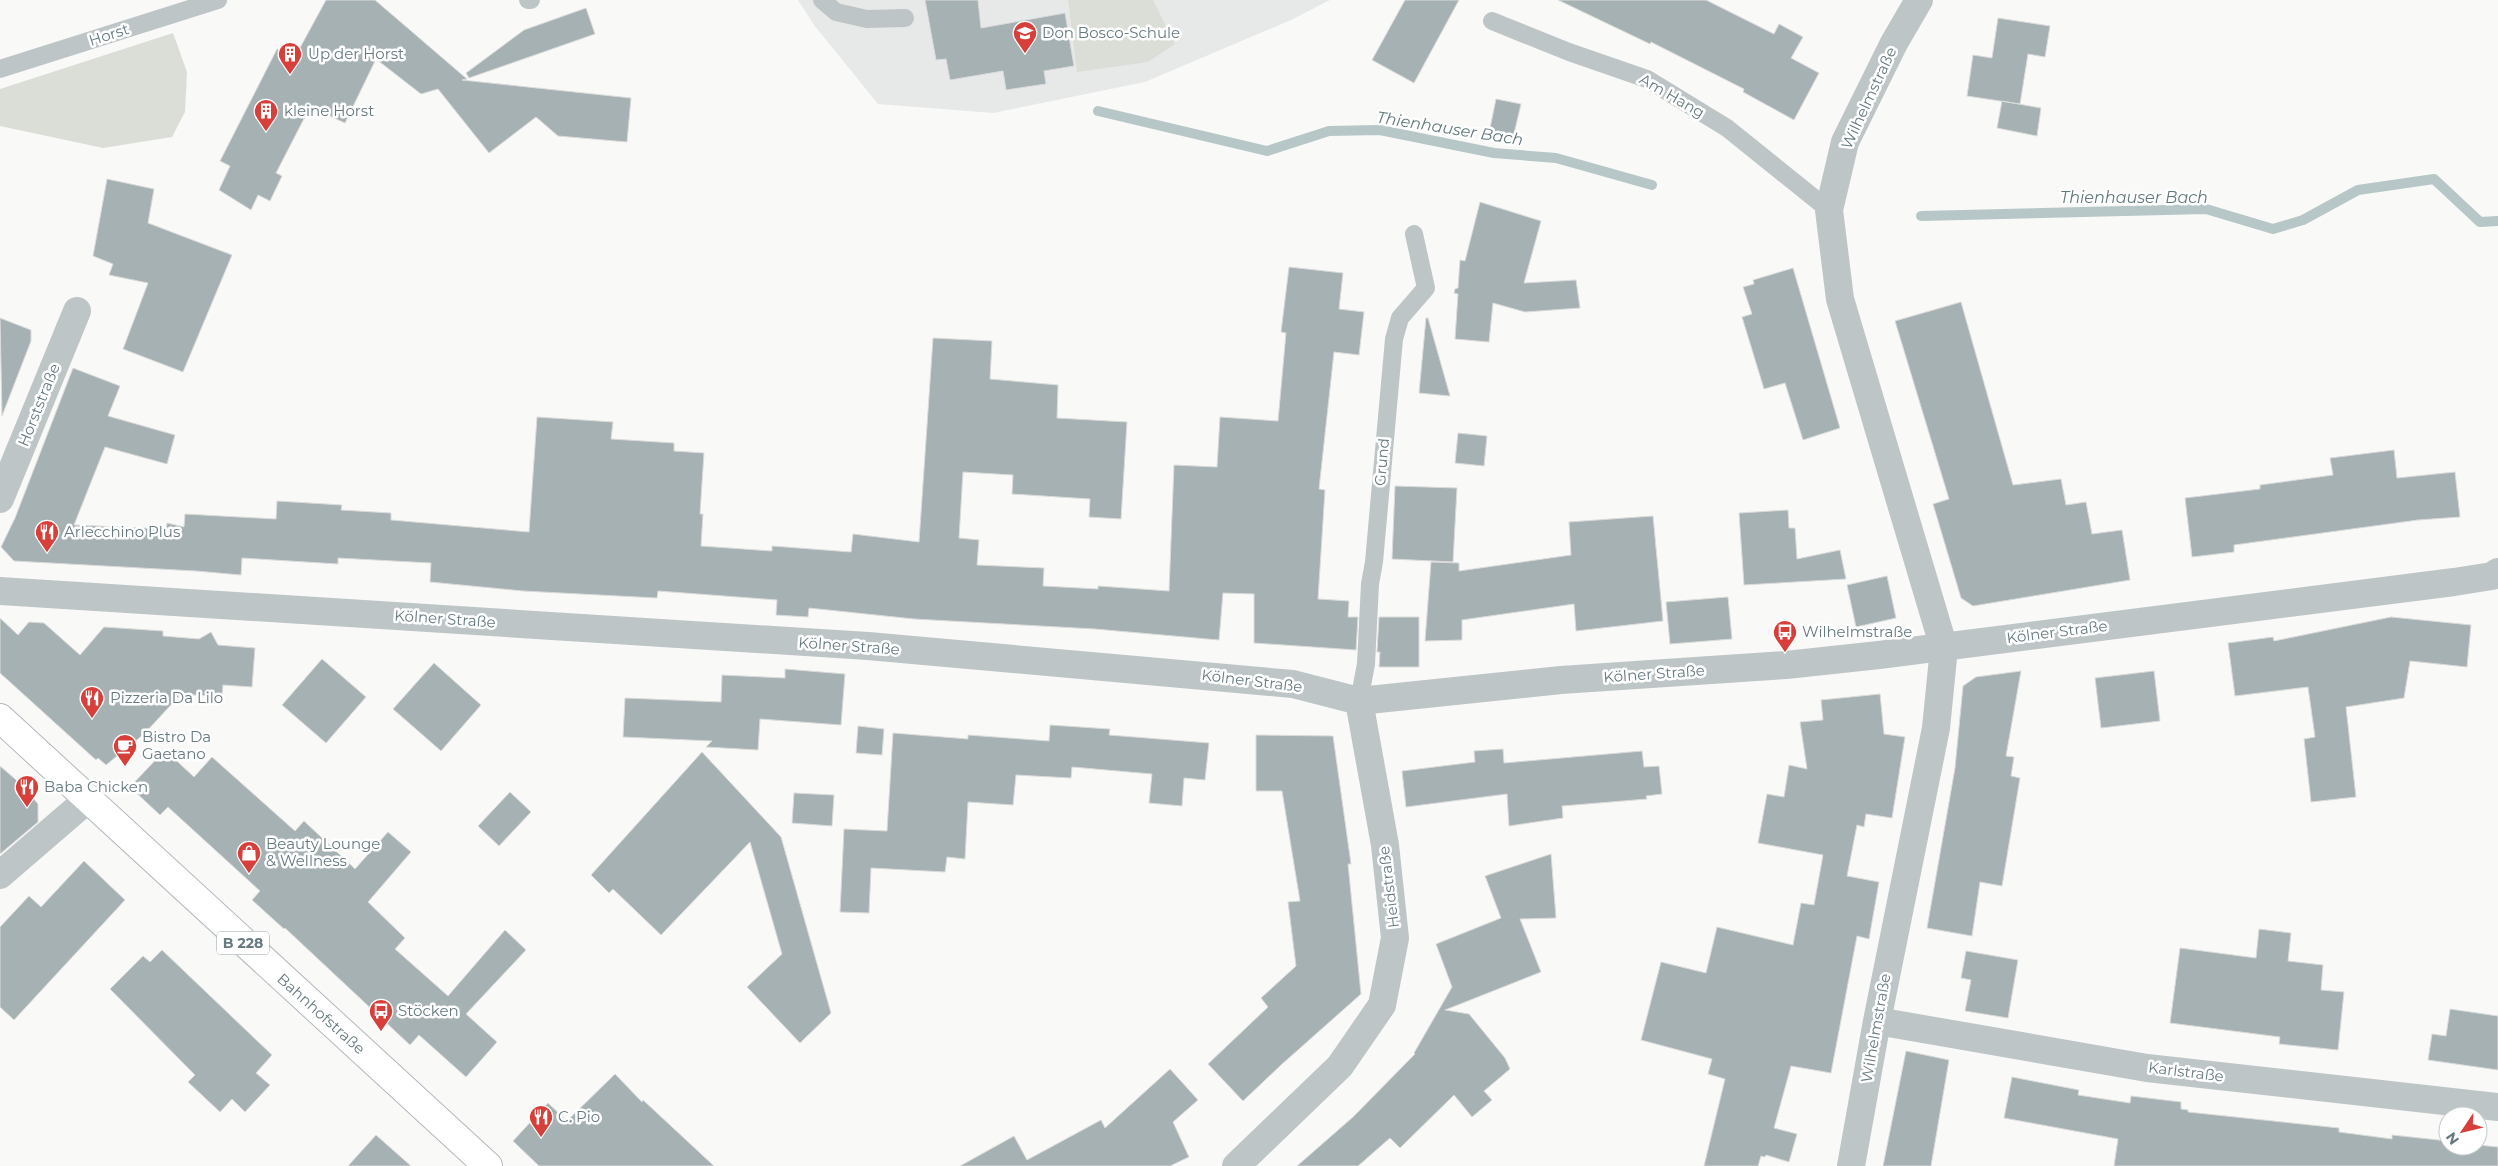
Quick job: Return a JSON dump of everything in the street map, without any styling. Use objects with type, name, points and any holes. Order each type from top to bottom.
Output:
[{"type":"main road","name":"Bahnhofstraße","points":[[0,718],[87,800],[488,1166]]},
{"type":"street","name":"Wilhelmstraße","points":[[1851,1166],[1877,1022],[1936,728],[1944,648],[1840,300],[1829,210],[1845,142],[1894,43],[1919,0]]},
{"type":"street","name":"Horststraße","points":[[0,499],[77,311]]},
{"type":"street","name":"Kölner Straße","points":[[0,591],[868,646],[1293,684],[1359,701],[1561,680],[1786,665],[1944,648],[2496,577]]},
{"type":"street","name":"Heidstraße","points":[[1236,1166],[1340,1066],[1382,1005],[1396,938],[1385,845],[1359,701]]},
{"type":"street","points":[[0,875],[87,800]]},
{"type":"street","name":"Karlstraße","points":[[1877,1022],[2147,1068],[2498,1107]]},
{"type":"lane","name":"Horst","points":[[0,69],[218,0]]},
{"type":"lane","points":[[822,0],[836,12],[867,19],[905,18]]},
{"type":"lane","name":"Am Hang","points":[[1492,21],[1569,52],[1647,79],[1727,128],[1829,210]]},
{"type":"lane","name":"Grund","points":[[1359,701],[1366,664],[1370,584],[1374,562],[1394,338],[1400,318],[1426,288],[1414,234]]},
{"type":"shaded area","name":"Don Bosco-Schule","points":[[798,0],[1330,0],[1291,20],[1145,82],[993,113],[878,104],[814,25]]},
{"type":"shaded area","points":[[1068,0],[1153,0],[1175,44],[1148,62],[1077,72]]},
{"type":"shaded area","points":[[173,33],[187,72],[185,112],[172,137],[103,148],[0,126],[0,89]]},
{"type":"building","points":[[326,0],[375,0],[467,79],[462,80],[631,98],[627,142],[558,136],[536,117],[489,153],[438,89],[421,94],[376,59],[345,123],[310,107],[276,173],[282,176],[270,201],[258,195],[251,210],[219,190],[230,166],[220,161],[277,49],[295,57]]},
{"type":"building","points":[[925,0],[978,0],[981,28],[1065,13],[1074,66],[1044,71],[1046,84],[1006,90],[1003,71],[950,80],[946,59],[936,60]]},
{"type":"building","points":[[1405,0],[1459,0],[1414,83],[1372,60]]},
{"type":"building","points":[[1558,0],[1706,0],[1774,34],[1779,24],[1803,37],[1791,58],[1819,73],[1794,120],[1743,92],[1744,89],[1651,42],[1650,44]]},
{"type":"building","points":[[586,8],[595,34],[469,78],[466,73],[524,30]]},
{"type":"building","points":[[1998,18],[2050,26],[2045,57],[2028,54],[2020,104],[1967,96],[1973,55],[1992,58]]},
{"type":"building","points":[[1496,99],[1521,104],[1513,138],[1489,133]]},
{"type":"building","points":[[2002,101],[2041,108],[2037,136],[1997,128]]},
{"type":"building","points":[[107,179],[154,189],[148,223],[232,255],[183,372],[123,349],[148,283],[109,275],[113,264],[93,256]]},
{"type":"building","points":[[1480,202],[1541,221],[1524,283],[1576,280],[1580,308],[1525,312],[1493,303],[1489,342],[1455,339],[1458,294],[1454,293],[1455,289],[1458,288],[1460,260],[1465,261]]},
{"type":"building","points":[[1289,267],[1343,273],[1339,309],[1364,312],[1359,355],[1334,352],[1319,489],[1325,490],[1318,599],[1349,601],[1348,617],[1358,617],[1356,650],[1254,643],[1254,594],[1223,593],[1219,640],[1095,629],[914,619],[809,608],[808,617],[776,615],[777,600],[658,591],[657,598],[523,591],[430,582],[431,563],[338,558],[338,564],[242,558],[241,575],[14,561],[1,547],[15,518],[73,368],[120,386],[108,416],[175,435],[167,464],[105,447],[74,525],[166,529],[167,523],[184,527],[185,514],[276,519],[277,501],[342,505],[341,510],[391,513],[391,520],[529,532],[537,417],[613,422],[611,439],[674,443],[674,451],[704,453],[700,514],[703,514],[701,546],[772,551],[772,546],[851,552],[853,534],[919,542],[933,338],[992,341],[990,379],[1058,385],[1057,418],[1127,422],[1121,519],[1089,517],[1090,499],[1012,494],[1013,475],[963,472],[959,538],[979,540],[977,565],[1044,568],[1043,586],[1098,589],[1098,586],[1169,591],[1174,465],[1217,467],[1220,417],[1278,421],[1286,333],[1281,332]]},
{"type":"building","points":[[1793,268],[1840,428],[1803,440],[1785,383],[1764,389],[1742,317],[1752,314],[1743,287],[1754,284],[1753,280]]},
{"type":"building","points":[[1961,302],[2013,485],[2061,479],[2066,505],[2086,502],[2092,534],[2122,530],[2130,580],[1973,606],[1961,598],[1933,504],[1949,499],[1895,321]]},
{"type":"building","points":[[0,318],[31,330],[31,341],[2,416]]},
{"type":"building","points":[[1426,318],[1428,318],[1450,396],[1419,393]]},
{"type":"building","points":[[1458,433],[1487,436],[1484,466],[1455,463]]},
{"type":"building","points":[[2394,450],[2397,478],[2455,472],[2460,517],[2418,520],[2234,545],[2234,552],[2192,557],[2185,498],[2260,489],[2260,485],[2333,475],[2330,458]]},
{"type":"building","points":[[1395,486],[1457,488],[1453,562],[1392,559]]},
{"type":"building","points":[[1788,510],[1789,528],[1795,528],[1797,559],[1840,550],[1846,579],[1744,585],[1739,513]]},
{"type":"building","points":[[1653,516],[1663,621],[1576,631],[1574,604],[1462,620],[1462,640],[1425,641],[1431,562],[1459,563],[1459,571],[1571,555],[1569,522]]},
{"type":"building","points":[[1887,576],[1896,618],[1856,627],[1847,585]]},
{"type":"building","points":[[1728,597],[1732,639],[1670,644],[1666,602]]},
{"type":"building","points":[[1379,617],[1419,617],[1419,667],[1379,667],[1380,652],[1377,652]]},
{"type":"building","points":[[2391,617],[2471,625],[2467,667],[2410,661],[2404,698],[2346,707],[2356,797],[2311,802],[2304,739],[2315,737],[2308,687],[2235,696],[2228,643],[2273,637],[2274,641]]},
{"type":"building","points":[[0,618],[18,635],[29,622],[44,623],[80,655],[104,627],[163,631],[163,636],[199,639],[211,632],[218,645],[255,648],[252,687],[223,685],[222,697],[181,694],[144,734],[106,765],[98,758],[96,760],[0,673]]},
{"type":"building","points":[[322,659],[366,697],[326,743],[282,705]]},
{"type":"building","points":[[434,663],[481,705],[441,751],[393,709]]},
{"type":"building","points":[[785,669],[845,674],[841,725],[760,719],[758,750],[706,747],[712,741],[623,737],[625,698],[721,702],[722,675],[785,678]]},
{"type":"building","points":[[2021,671],[2006,756],[2014,757],[2011,776],[2020,778],[2002,886],[1980,882],[1972,936],[1927,928],[1955,768],[1963,686],[1976,677]]},
{"type":"building","points":[[2154,671],[2160,721],[2101,728],[2095,678]]},
{"type":"building","points":[[1880,694],[1884,734],[1905,737],[1892,818],[1866,814],[1864,827],[1857,825],[1847,876],[1879,882],[1869,939],[1857,936],[1831,1073],[1791,1066],[1774,1128],[1797,1134],[1789,1162],[1766,1155],[1765,1157],[1761,1156],[1758,1166],[1704,1166],[1725,1079],[1708,1074],[1712,1059],[1641,1040],[1661,962],[1706,973],[1717,927],[1793,945],[1801,903],[1814,905],[1823,855],[1758,843],[1767,794],[1784,797],[1789,765],[1807,769],[1800,722],[1823,720],[1821,700]]},
{"type":"building","points":[[1050,725],[1110,729],[1109,735],[1209,743],[1205,780],[1184,778],[1182,806],[1149,803],[1152,774],[1072,767],[1071,778],[1016,775],[1013,805],[968,802],[965,859],[947,857],[945,872],[871,868],[869,913],[840,912],[844,829],[887,831],[893,733],[968,739],[968,735],[1049,741]]},
{"type":"building","points":[[858,726],[884,729],[882,755],[856,753]]},
{"type":"building","points":[[1256,735],[1333,736],[1351,864],[1348,864],[1361,994],[1243,1101],[1208,1064],[1268,1007],[1261,998],[1296,966],[1288,902],[1300,901],[1282,791],[1256,791]]},
{"type":"building","points":[[1503,749],[1504,763],[1642,751],[1644,767],[1659,766],[1662,794],[1646,796],[1647,799],[1562,806],[1563,818],[1509,826],[1507,794],[1406,807],[1402,771],[1475,762],[1474,751]]},
{"type":"building","points":[[165,750],[194,777],[212,757],[295,831],[304,821],[355,869],[388,832],[411,852],[368,902],[405,938],[395,949],[448,996],[505,930],[526,950],[466,1014],[497,1042],[466,1077],[419,1035],[410,1045],[285,928],[252,900],[260,891],[168,807],[160,815],[130,787]]},
{"type":"building","points":[[702,752],[781,837],[831,1013],[800,1043],[747,987],[782,954],[750,842],[661,935],[613,889],[609,893],[591,875]]},
{"type":"building","points":[[0,766],[22,785],[38,804],[38,822],[0,854]]},
{"type":"building","points":[[510,792],[531,812],[499,846],[478,826]]},
{"type":"building","points":[[794,793],[834,795],[832,826],[792,823]]},
{"type":"building","points":[[1551,854],[1556,918],[1520,919],[1541,972],[1445,1010],[1469,1014],[1505,1058],[1510,1069],[1484,1091],[1492,1100],[1472,1117],[1454,1095],[1400,1148],[1390,1138],[1358,1166],[1297,1166],[1353,1117],[1415,1054],[1452,987],[1436,944],[1501,918],[1485,876]]},
{"type":"building","points":[[84,861],[125,900],[14,1020],[0,1007],[0,927],[29,896],[41,907]]},
{"type":"building","points":[[2259,929],[2291,933],[2288,961],[2323,965],[2321,990],[2344,992],[2338,1050],[2279,1044],[2280,1037],[2170,1023],[2180,948],[2256,958]]},
{"type":"building","points":[[162,950],[272,1055],[256,1073],[270,1085],[245,1112],[232,1099],[220,1112],[188,1082],[195,1075],[110,989],[143,956],[150,962]]},
{"type":"building","points":[[1966,951],[2018,960],[2008,1018],[1965,1011],[1971,980],[1961,978]]},
{"type":"building","points":[[2450,1009],[2498,1016],[2498,1070],[2428,1060],[2432,1034],[2446,1036]]},
{"type":"building","points":[[1906,1051],[1949,1060],[1931,1166],[1883,1166]]},
{"type":"building","points":[[1170,1069],[1198,1100],[1173,1122],[1189,1157],[1170,1166],[960,1166],[1014,1136],[1027,1160],[1101,1120],[1105,1128]]},
{"type":"building","points":[[615,1074],[642,1102],[643,1100],[714,1166],[539,1166],[513,1141],[548,1103],[567,1121]]},
{"type":"building","points":[[2012,1077],[2079,1090],[2078,1095],[2130,1103],[2131,1096],[2181,1102],[2181,1109],[2188,1110],[2188,1112],[2339,1128],[2339,1132],[2392,1139],[2392,1135],[2438,1140],[2438,1156],[2488,1156],[2488,1146],[2498,1147],[2498,1166],[2114,1166],[2118,1139],[2004,1118]]},
{"type":"building","points":[[376,1135],[411,1166],[348,1166]]},
{"type":"waterway","name":"Thienhauser Bach","points":[[1098,111],[1267,151],[1329,131],[1380,130],[1494,153],[1556,158],[1652,185]]},
{"type":"waterway","name":"Thienhauser Bach","points":[[1921,216],[2206,209],[2273,229],[2303,220],[2358,190],[2434,179],[2480,222],[2498,221]]},
{"type":"place","name":"Don Bosco-Schule","points":[[1025,54]]},
{"type":"place","name":"Up der Horst","points":[[290,75]]},
{"type":"place","name":"kleine Horst","points":[[266,132]]},
{"type":"place","name":"Arlecchino Plus","points":[[47,553]]},
{"type":"place","name":"Wilhelmstraße","points":[[1785,653]]},
{"type":"place","name":"Pizzeria Da Lilo","points":[[92,719]]},
{"type":"place","name":"Bistro Da Gaetano","points":[[125,767]]},
{"type":"place","name":"Baba Chicken","points":[[27,808]]},
{"type":"place","name":"Beauty Lounge & Wellness","points":[[249,874]]},
{"type":"place","name":"Stöcken","points":[[381,1032]]},
{"type":"place","name":"C. Pio","points":[[541,1138]]}]
